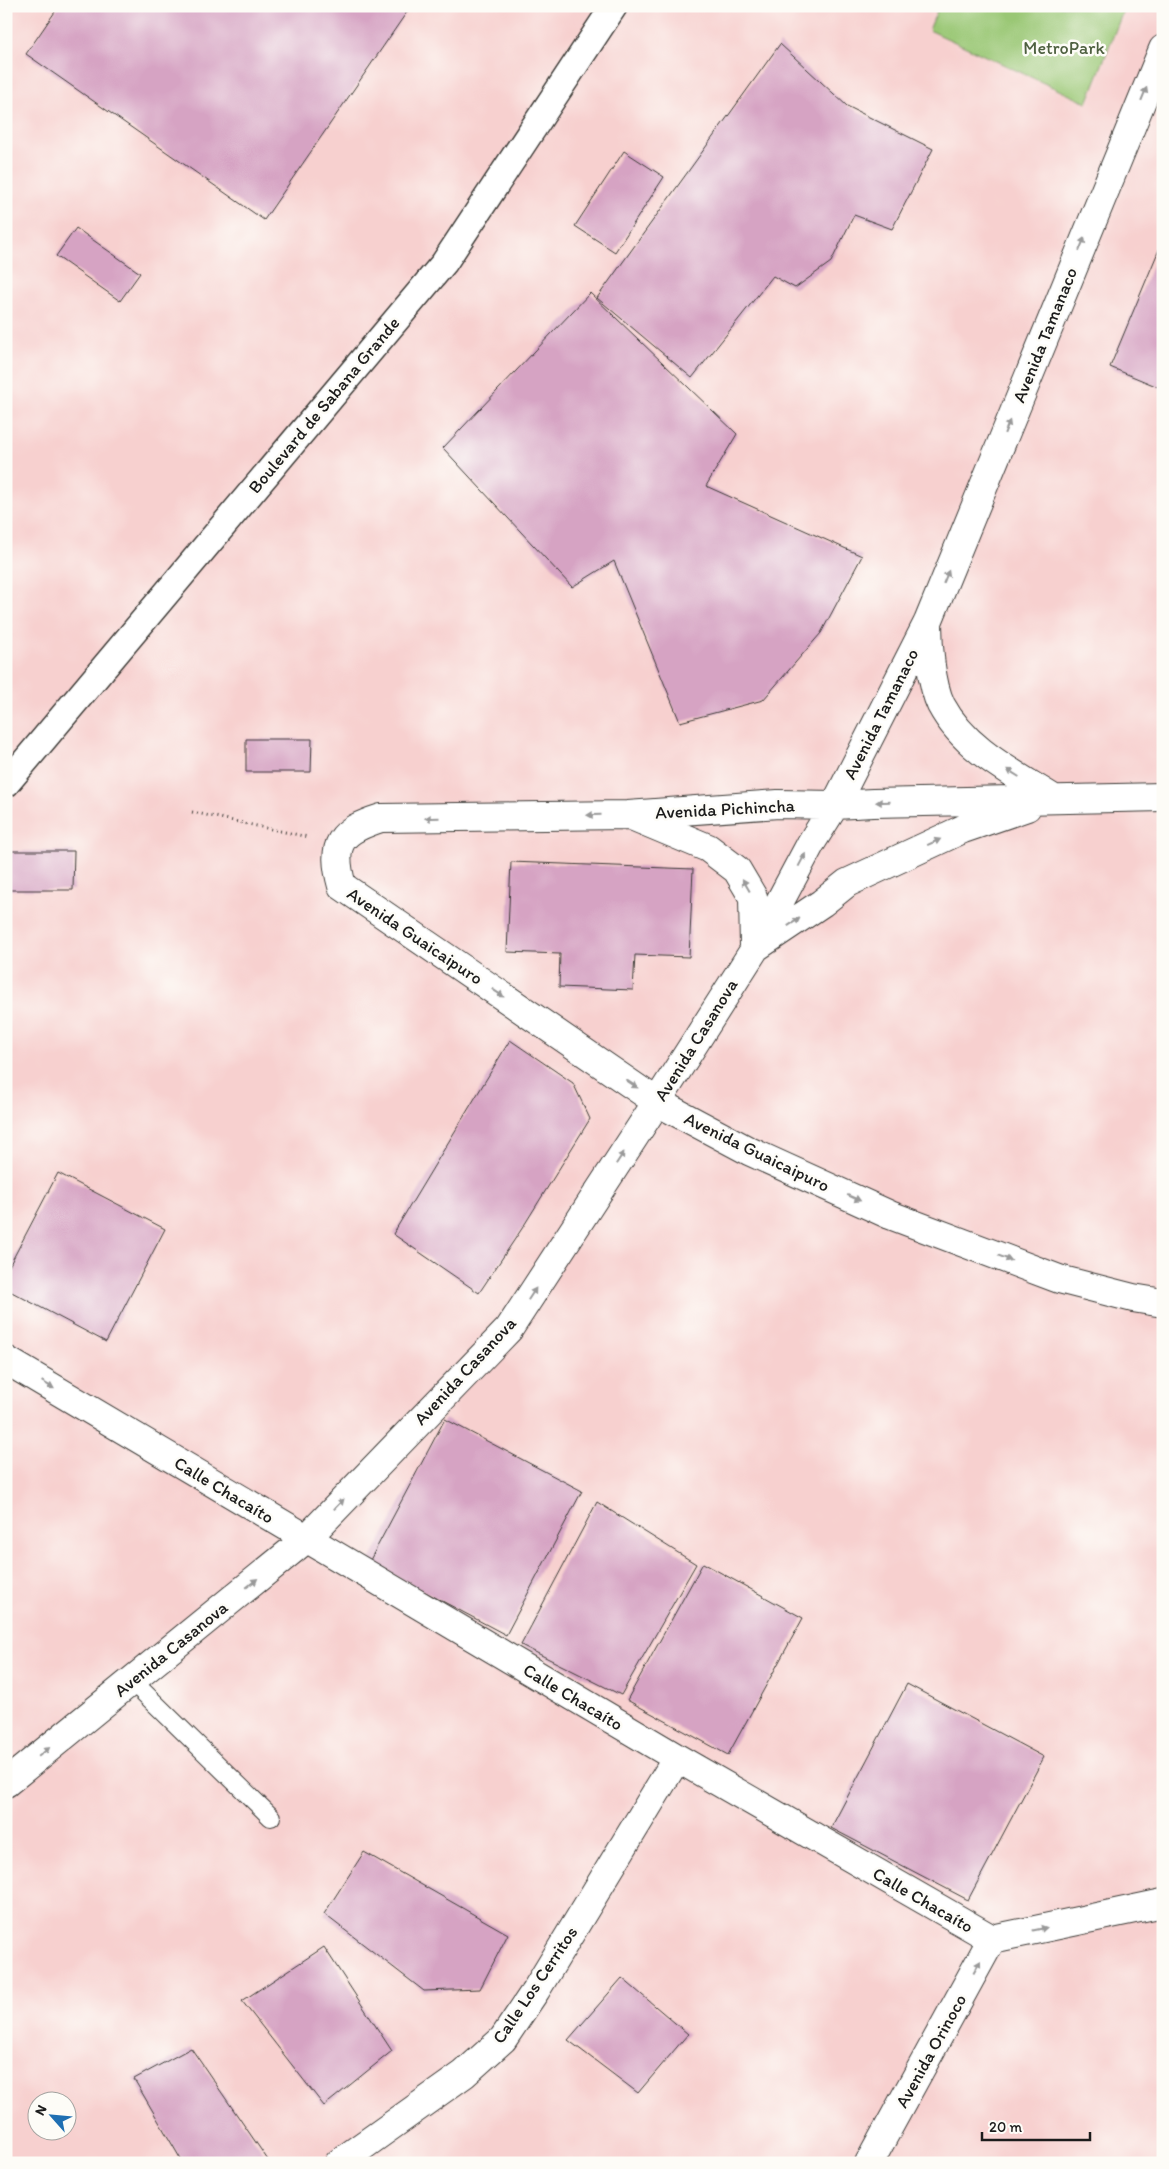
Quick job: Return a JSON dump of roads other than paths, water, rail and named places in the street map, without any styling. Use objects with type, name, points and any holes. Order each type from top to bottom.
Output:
[{"type":"street","name":"Boulevard de Sabana Grande","points":[[6,784],[444,263],[614,6]]},
{"type":"street","name":"Avenida Tamanaco","points":[[835,805],[928,622],[1163,49]]},
{"type":"street","name":"Avenida Tamanaco","points":[[928,622],[930,660],[940,704],[954,724],[988,757],[1054,799]]},
{"type":"street","name":"Avenida Pichincha","points":[[342,886],[336,865],[339,844],[345,835],[357,826],[381,818],[628,815],[778,804],[835,805],[873,802],[1163,797]]},
{"type":"street","points":[[754,950],[822,903],[847,883],[963,829],[1054,799]]},
{"type":"street","name":"Avenida Casanova","points":[[6,1783],[306,1539],[509,1329],[754,950],[811,843],[835,805]]},
{"type":"street","points":[[628,815],[708,848],[737,870],[752,897],[754,950]]},
{"type":"street","name":"Avenida Guaicaipuro","points":[[342,886],[657,1102],[749,1151],[890,1215],[1059,1279],[1133,1298],[1163,1303]]},
{"type":"street","name":"Calle Chacaíto","points":[[6,1360],[677,1758],[992,1939],[1163,1903]]},
{"type":"street","name":"Calle Los Cerritos","points":[[339,2163],[464,2074],[503,2039],[536,1990],[677,1758]]},
{"type":"street","name":"Avenida Orinoco","points":[[869,2163],[992,1939]]},
{"type":"lane","points":[[132,1681],[271,1817]]},
{"type":"park label","name":"MetroPark","points":[[1064,48]]}]
